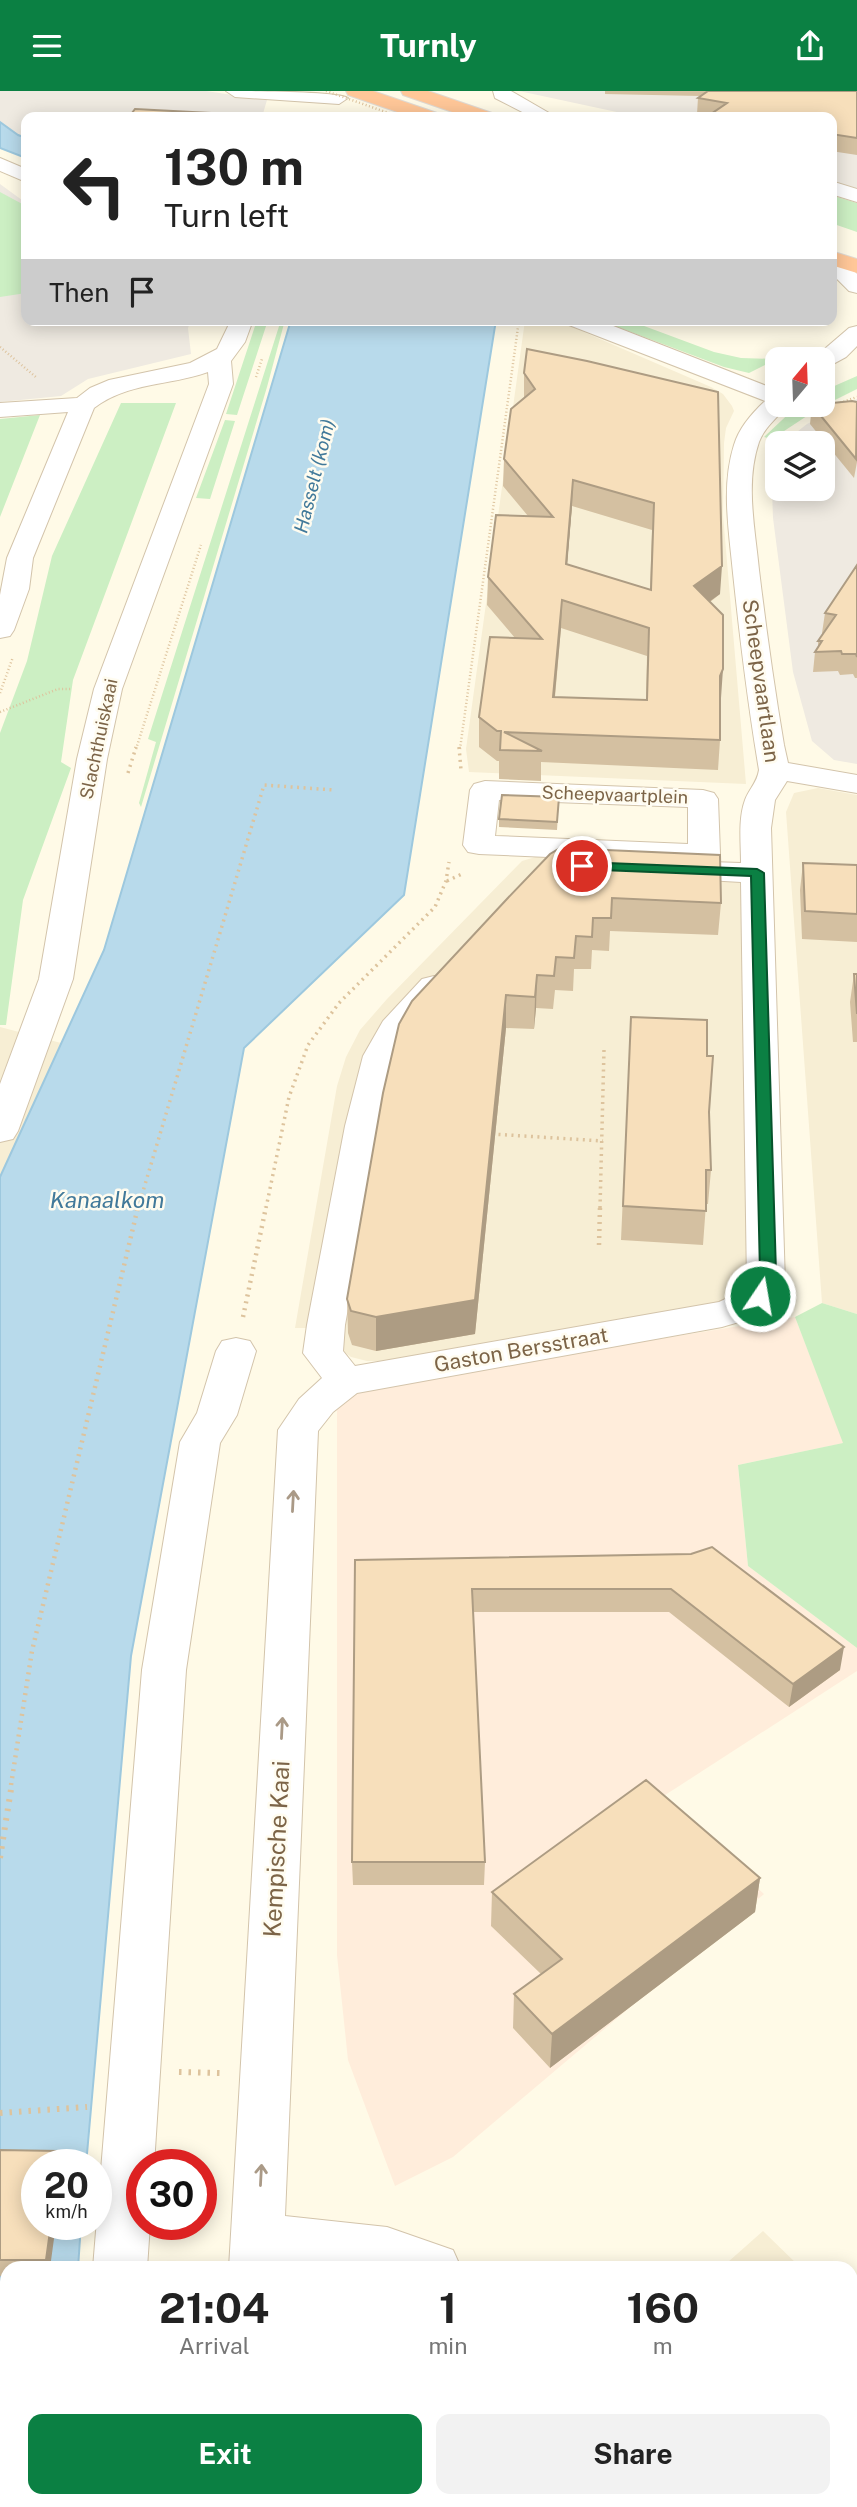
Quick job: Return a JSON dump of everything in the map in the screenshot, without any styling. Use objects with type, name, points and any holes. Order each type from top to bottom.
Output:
[{"type":"highway","points":[[410,91],[471,112]]},
{"type":"highway","points":[[341,93],[411,112]]},
{"type":"highway","points":[[837,239],[857,246]]},
{"type":"highway","points":[[837,261],[857,267]]},
{"type":"street","points":[[235,91],[341,93],[334,112]]},
{"type":"street","points":[[502,91],[502,94],[536,112]]},
{"type":"street","points":[[292,112],[294,94]]},
{"type":"street","points":[[0,164],[21,174]]},
{"type":"street","points":[[837,189],[857,196]]},
{"type":"street","points":[[837,265],[857,286]]},
{"type":"street","name":"Slachthuiskaai","points":[[0,1131],[56,979],[92,759],[107,689],[221,384],[219,360],[234,341],[240,326]]},
{"type":"street","points":[[592,326],[765,395]]},
{"type":"street","points":[[835,354],[857,333]]},
{"type":"street","points":[[0,630],[16,589],[20,558],[83,405],[108,387],[219,360]]},
{"type":"street","points":[[835,378],[845,374]]},
{"type":"street","points":[[0,410],[48,405],[83,405]]},
{"type":"street","name":"Scheepvaartlaan","points":[[760,1296],[768,1273],[756,828],[760,800],[772,783],[774,769],[758,681],[739,503],[742,463],[748,439],[765,413]]},
{"type":"street","points":[[774,769],[857,784]]},
{"type":"street","name":"Scheepvaartplein","points":[[473,783],[703,799],[704,853],[479,845],[473,783]]},
{"type":"street","points":[[530,882],[539,872],[555,865],[757,873]]},
{"type":"street","points":[[346,1381],[323,1353],[363,1126],[380,1056],[395,1028],[457,962]]},
{"type":"street","name":"Gaston Bersstraat","points":[[298,1430],[309,1411],[323,1396],[346,1381],[722,1314],[753,1303],[760,1296]]},
{"type":"street","points":[[120,2261],[164,1670],[200,1442],[217,1415],[236,1351]]},
{"type":"street","name":"Kempische Kaai","points":[[257,2253],[298,1430]]},
{"type":"street","points":[[257,2253],[387,2252],[413,2261]]},
{"type":"path","points":[[341,93],[388,112]]},
{"type":"path","points":[[473,783],[459,741],[518,326]]},
{"type":"path","points":[[0,347],[37,378]]},
{"type":"path","points":[[835,405],[857,397]]},
{"type":"path","points":[[125,779],[131,768],[202,540]]},
{"type":"path","points":[[0,693],[12,661]]},
{"type":"path","points":[[0,712],[58,689],[107,689]]},
{"type":"path","points":[[0,1858],[32,1651],[147,1171],[264,785],[334,790]]},
{"type":"path","points":[[236,1351],[289,1097],[308,1045],[339,1003],[435,907],[446,881],[450,855]]},
{"type":"path","points":[[599,1245],[604,1050]]},
{"type":"path","points":[[483,1133],[603,1141]]},
{"type":"path","points":[[133,2071],[266,2074]]},
{"type":"path","points":[[0,2113],[91,2107]]},
{"type":"shaded area","points":[[0,91],[206,91],[267,100],[263,112],[21,112],[21,136],[0,122]]},
{"type":"shaded area","points":[[519,91],[857,91],[857,190],[837,183],[837,112],[617,112]]},
{"type":"shaded area","points":[[0,184],[21,199],[21,326],[189,326],[191,354],[88,379],[61,396],[0,402]]},
{"type":"shaded area","points":[[524,326],[570,326],[723,394],[734,411],[726,428],[724,443],[723,515],[746,784],[469,772],[466,749]]},
{"type":"shaded area","points":[[857,399],[857,764],[834,760],[812,741],[793,672],[773,518],[772,501],[835,501],[835,431],[798,431],[821,417],[835,417],[835,410]]},
{"type":"shaded area","points":[[818,788],[857,795],[857,1314],[822,1303],[786,812],[794,793]]},
{"type":"shaded area","points":[[542,855],[743,863],[748,1283],[744,1291],[721,1302],[384,1361],[351,1357],[340,1349],[334,1328],[295,1328],[337,1086],[346,1057],[360,1030],[387,999],[522,861]]},
{"type":"shaded area","points":[[0,1027],[61,1043],[0,1177]]},
{"type":"shaded area","points":[[795,1317],[844,1443],[738,1465],[748,1566],[857,1648],[857,1671],[659,1799],[764,1894],[453,2157],[395,2186],[348,2060],[337,1955],[337,1409],[354,1395],[387,1383]]},
{"type":"shaded area","points":[[763,2231],[794,2261],[729,2261]]},
{"type":"green space","points":[[0,192],[21,203],[21,294],[0,297]]},
{"type":"green space","points":[[837,197],[857,203],[857,232],[837,225]]},
{"type":"green space","points":[[255,326],[266,326],[237,415],[226,414]]},
{"type":"green space","points":[[279,326],[283,326],[141,807],[139,803],[156,742],[148,739]]},
{"type":"green space","points":[[615,326],[644,326],[714,352],[741,358],[765,359],[765,365],[749,373],[724,367]]},
{"type":"green space","points":[[857,376],[857,389],[835,400],[835,386]]},
{"type":"green space","points":[[121,403],[176,403],[73,680],[61,762],[71,768],[23,900],[6,1025],[0,1025],[0,733],[27,661],[52,556]]},
{"type":"green space","points":[[40,415],[0,517],[0,419]]},
{"type":"green space","points":[[785,417],[805,417],[784,431],[770,431]]},
{"type":"green space","points":[[225,420],[235,421],[210,499],[196,498]]},
{"type":"green space","points":[[822,1303],[857,1314],[857,1648],[748,1566],[738,1465],[843,1443],[795,1317]]},
{"type":"water","points":[[0,122],[21,136],[21,156],[0,148]]},
{"type":"water","points":[[289,326],[495,326],[404,895],[244,1048],[131,1656],[87,2149],[21,2149],[21,2240],[80,2240],[78,2261],[0,2261],[0,1177],[104,950]]},
{"type":"pier","points":[[368,91],[444,91],[470,100],[452,109],[451,112],[375,112],[363,108]]},
{"type":"building","points":[[708,91],[857,91],[857,138],[837,135],[837,112],[714,112],[727,103],[698,98]]},
{"type":"building","points":[[135,109],[190,112],[133,112]]},
{"type":"building","points":[[527,349],[718,392],[722,566],[694,586],[723,615],[720,740],[504,732],[542,751],[500,750],[501,731],[497,731],[479,717],[490,637],[542,639],[488,577],[496,515],[553,517],[504,459],[511,409],[535,389],[524,373]],"holes":[[[573,480],[654,503],[651,590],[566,564]],[[562,600],[649,628],[647,700],[553,697]]]},
{"type":"building","points":[[857,402],[856,459],[822,417],[835,417],[835,403]]},
{"type":"building","points":[[857,565],[857,657],[856,654],[842,654],[841,651],[815,652],[822,641],[818,641],[836,615],[825,613]]},
{"type":"building","points":[[502,795],[559,797],[557,822],[499,819]]},
{"type":"building","points":[[560,848],[720,855],[721,903],[612,898],[611,918],[593,918],[592,937],[576,936],[574,958],[556,957],[554,976],[537,975],[535,997],[506,995],[475,1300],[376,1317],[351,1311],[347,1299],[383,1093],[399,1024],[412,1001],[550,854]]},
{"type":"building","points":[[803,863],[857,865],[857,914],[805,911]]},
{"type":"building","points":[[854,974],[857,974],[857,1014]]},
{"type":"building","points":[[631,1017],[707,1020],[707,1056],[713,1056],[709,1112],[711,1170],[706,1170],[706,1211],[623,1206]]},
{"type":"building","points":[[712,1547],[844,1647],[793,1684],[671,1589],[472,1589],[485,1862],[352,1862],[355,1560],[691,1554]]},
{"type":"building","points":[[646,1780],[760,1878],[552,2034],[514,1994],[562,1959],[492,1892]]},
{"type":"building","points":[[0,2150],[21,2150],[21,2240],[49,2240],[46,2260],[0,2260]]},
{"type":"route","points":[[582,866],[757,873],[768,1273],[760,1296]]},
{"type":"water label","name":"Hasselt (kom)","points":[[314,476]]},
{"type":"water label","name":"Kanaalkom","points":[[107,1200]]}]
